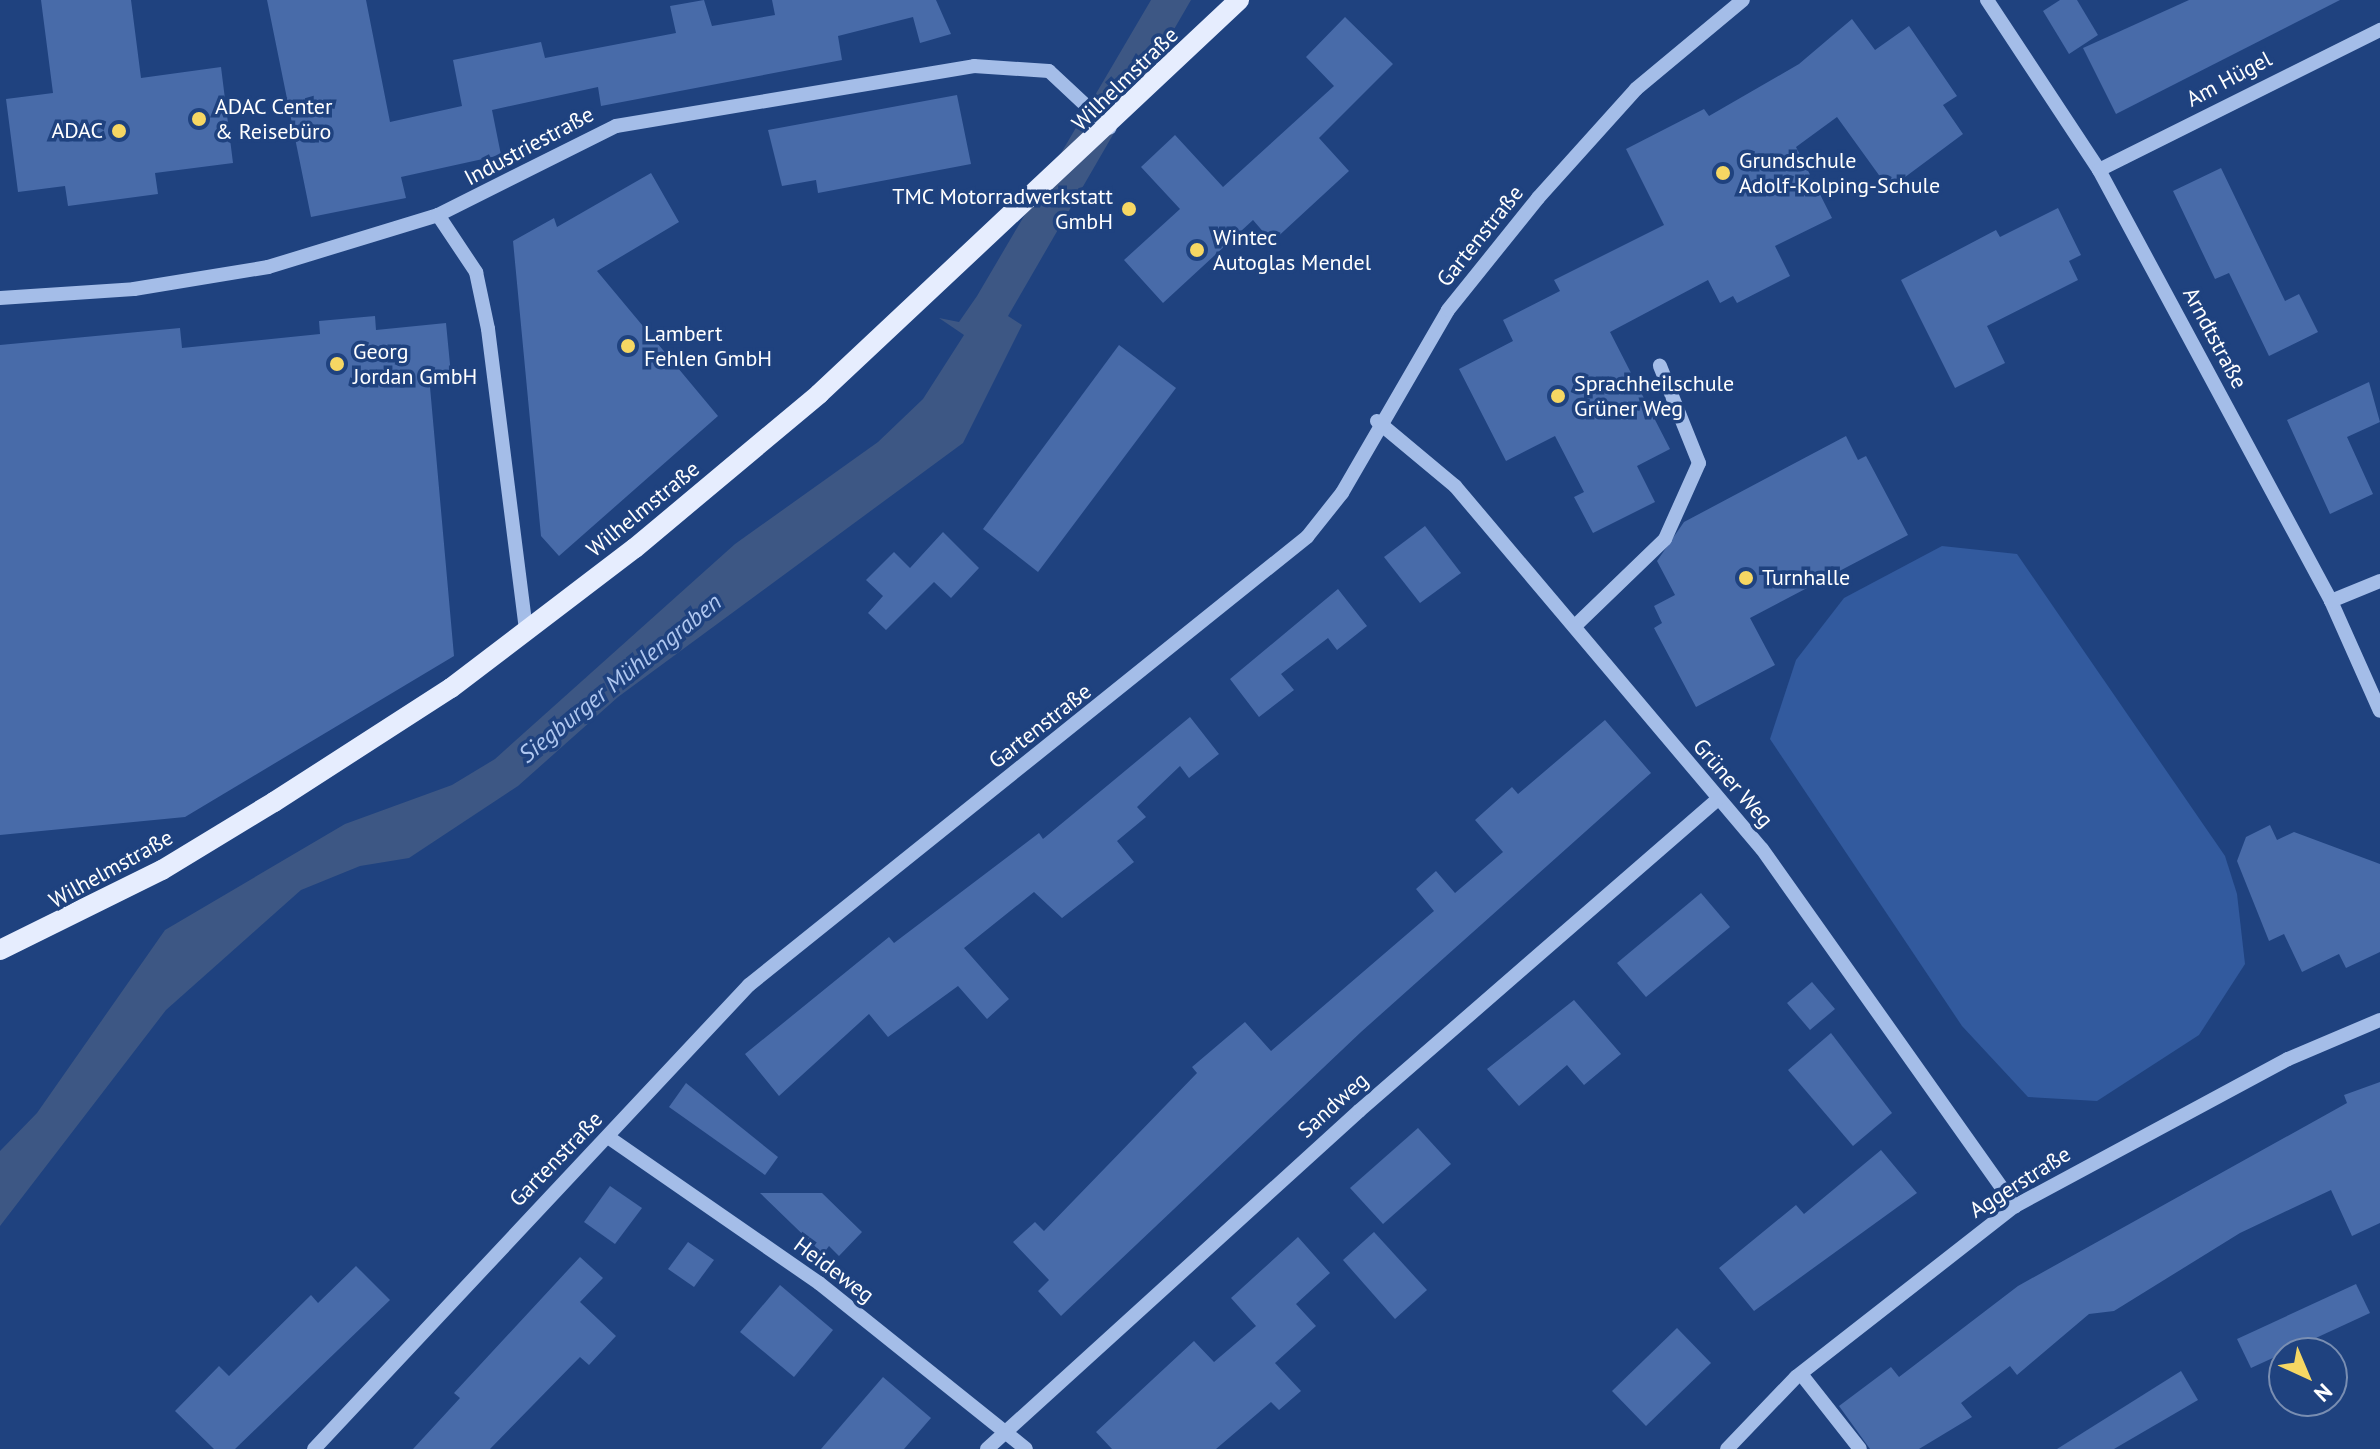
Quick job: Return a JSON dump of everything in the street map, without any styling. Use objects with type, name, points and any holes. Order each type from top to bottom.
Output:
[{"type":"main road","name":"Wilhelmstraße","points":[[0,950],[162,870],[274,802],[526,631],[819,394],[1110,128],[1239,0]]},
{"type":"street","name":"Gartenstraße","points":[[314,1449],[749,985],[1307,537],[1342,493],[1377,421],[1448,310],[1605,121],[1743,0]]},
{"type":"street","name":"Arndtstraße","points":[[1987,0],[2099,170],[2331,601],[2380,711]]},
{"type":"street","name":"Am Hügel","points":[[2099,170],[2380,30]]},
{"type":"street","name":"Industriestraße","points":[[0,298],[134,289],[268,267],[438,215],[616,126],[974,66],[1049,71],[1110,128]]},
{"type":"street","points":[[438,215],[476,272],[485,314],[526,631]]},
{"type":"street","points":[[1575,626],[1665,539],[1699,463],[1660,366]]},
{"type":"street","name":"Grüner Weg","points":[[1377,421],[1455,486],[1575,626],[1716,801],[1762,849],[2015,1206]]},
{"type":"street","points":[[2331,601],[2380,581]]},
{"type":"street","name":"Sandweg","points":[[987,1449],[1009,1434],[1359,1111],[1716,801]]},
{"type":"street","name":"Aggerstraße","points":[[1727,1449],[1801,1374],[2015,1206],[2288,1059],[2380,1020]]},
{"type":"street","name":"Heideweg","points":[[608,1137],[819,1283],[1026,1449]]},
{"type":"street","points":[[1801,1374],[1860,1449]]},
{"type":"shaded area","points":[[1942,546],[2017,554],[2225,856],[2237,894],[2245,964],[2199,1035],[2097,1101],[2028,1097],[1962,1026],[1770,739],[1796,660],[1844,598]]},
{"type":"water","name":"Siegburger Mühlengraben","points":[[1151,0],[1191,0],[1008,316],[1022,325],[963,443],[618,697],[518,786],[409,858],[360,866],[301,890],[166,1010],[0,1226],[0,1151],[37,1113],[165,930],[345,824],[452,785],[495,759],[735,544],[878,442],[923,399],[964,335],[939,318],[959,322],[977,296]]},
{"type":"building","name":"ADAC","points":[[41,0],[131,0],[141,78],[221,67],[233,163],[155,173],[158,194],[68,206],[65,186],[18,192],[6,99],[53,93]]},
{"type":"building","points":[[267,0],[366,0],[390,122],[462,106],[453,60],[541,42],[545,58],[676,33],[670,6],[704,0],[712,26],[775,15],[772,0],[936,0],[951,34],[920,43],[913,17],[838,36],[842,60],[601,106],[598,87],[492,110],[501,155],[401,177],[406,198],[311,217]]},
{"type":"building","points":[[2060,0],[2077,0],[2098,35],[2069,54],[2043,11]]},
{"type":"building","points":[[2189,0],[2340,0],[2116,114],[2083,48]]},
{"type":"building","points":[[1345,17],[1393,64],[1319,138],[1349,171],[1272,242],[1253,220],[1163,303],[1124,260],[1180,209],[1141,167],[1175,135],[1223,187],[1334,86],[1306,57]]},
{"type":"building","points":[[1852,19],[1875,50],[1909,26],[1957,96],[1943,105],[1963,134],[1889,189],[1837,117],[1796,147],[1832,218],[1775,246],[1790,276],[1737,303],[1733,296],[1720,303],[1708,280],[1610,332],[1670,449],[1637,466],[1655,502],[1593,533],[1574,497],[1584,492],[1555,436],[1506,461],[1459,369],[1513,341],[1503,320],[1560,291],[1554,280],[1664,225],[1626,149],[1704,109],[1709,116],[1799,64]]},
{"type":"building","points":[[957,95],[971,164],[818,193],[816,180],[782,186],[768,130]]},
{"type":"building","points":[[2221,168],[2285,301],[2299,294],[2318,332],[2269,356],[2229,273],[2215,279],[2173,191]]},
{"type":"building","points":[[651,173],[679,222],[597,271],[718,416],[559,556],[541,536],[513,241],[554,218],[557,227]]},
{"type":"building","points":[[2058,208],[2081,255],[2069,261],[2078,280],[1987,326],[2005,363],[1955,388],[1901,280],[1996,230],[2000,237]]},
{"type":"building","points":[[375,316],[376,330],[446,323],[452,385],[430,387],[454,656],[185,817],[0,835],[0,345],[180,328],[182,348],[320,334],[319,321]]},
{"type":"building","points":[[1119,345],[1176,388],[1038,572],[983,529]]},
{"type":"building","points":[[2369,382],[2380,422],[2347,437],[2373,494],[2330,514],[2287,420]]},
{"type":"building","name":"Turnhalle","points":[[1846,436],[1858,460],[1866,456],[1908,535],[1750,618],[1775,665],[1696,707],[1654,628],[1662,623],[1654,606],[1675,595],[1657,561],[1684,522]]},
{"type":"building","points":[[1425,526],[1461,573],[1420,603],[1384,557]]},
{"type":"building","points":[[943,532],[979,568],[951,598],[934,582],[886,630],[868,613],[883,596],[866,580],[894,552],[910,568]]},
{"type":"building","points":[[1338,589],[1367,626],[1337,650],[1328,638],[1281,674],[1294,690],[1259,717],[1230,679]]},
{"type":"building","points":[[1190,717],[1219,754],[1189,778],[1180,766],[1137,807],[1146,817],[1117,841],[1134,862],[1062,918],[1034,892],[964,948],[1009,999],[987,1019],[958,986],[888,1037],[869,1014],[779,1096],[745,1054],[889,937],[894,943],[1039,833],[1043,839]]},
{"type":"building","points":[[1605,720],[1651,773],[1361,1032],[1061,1316],[1038,1291],[1049,1280],[1013,1242],[1035,1222],[1044,1231],[1197,1073],[1192,1067],[1245,1022],[1271,1051],[1434,911],[1416,889],[1436,871],[1455,893],[1503,852],[1475,820],[1512,787],[1518,794]]},
{"type":"building","points":[[2270,825],[2277,840],[2294,832],[2380,864],[2380,952],[2346,968],[2339,954],[2302,972],[2284,934],[2269,941],[2237,861],[2246,837]]},
{"type":"building","points":[[1701,893],[1730,927],[1646,997],[1617,963]]},
{"type":"building","points":[[1812,982],[1835,1009],[1810,1030],[1787,1003]]},
{"type":"building","points":[[1574,1000],[1621,1054],[1584,1085],[1567,1065],[1519,1106],[1487,1069]]},
{"type":"building","points":[[1831,1033],[1892,1113],[1853,1146],[1788,1070]]},
{"type":"building","points":[[2380,1082],[2380,1223],[2352,1236],[2331,1190],[2240,1233],[2114,1311],[2089,1314],[2017,1375],[2010,1366],[1961,1403],[1972,1417],[1919,1449],[1870,1449],[1839,1406],[1891,1367],[1899,1377],[2018,1286],[2347,1103],[2344,1095]]},
{"type":"building","points":[[686,1083],[778,1157],[765,1175],[669,1107]]},
{"type":"building","points":[[1418,1128],[1451,1164],[1383,1224],[1350,1188]]},
{"type":"building","points":[[1881,1150],[1917,1193],[1754,1311],[1719,1268],[1796,1205],[1804,1214]]},
{"type":"building","points":[[610,1186],[642,1208],[615,1244],[584,1222]]},
{"type":"building","points":[[760,1193],[822,1193],[862,1232],[839,1256],[829,1246],[823,1254]]},
{"type":"building","points":[[1374,1232],[1427,1290],[1395,1319],[1343,1260]]},
{"type":"building","points":[[1298,1237],[1330,1273],[1296,1304],[1316,1326],[1275,1363],[1301,1391],[1279,1410],[1271,1402],[1216,1449],[1112,1449],[1096,1432],[1194,1341],[1214,1362],[1256,1326],[1231,1298]]},
{"type":"building","points":[[688,1242],[714,1260],[694,1287],[668,1269]]},
{"type":"building","points":[[580,1257],[603,1278],[580,1302],[616,1336],[589,1365],[580,1357],[490,1449],[413,1449],[460,1398],[454,1393]]},
{"type":"building","points":[[356,1266],[390,1300],[235,1449],[214,1449],[175,1411],[219,1366],[229,1376],[311,1295],[318,1303]]},
{"type":"building","points":[[2356,1284],[2370,1313],[2318,1337],[2268,1337],[2268,1360],[2251,1368],[2237,1339]]},
{"type":"building","points":[[780,1285],[833,1330],[794,1377],[740,1332]]},
{"type":"building","points":[[1677,1328],[1711,1363],[1646,1426],[1612,1391]]},
{"type":"building","points":[[2181,1371],[2198,1400],[2114,1449],[2057,1449]]},
{"type":"building","points":[[883,1377],[931,1418],[904,1449],[821,1449]]},
{"type":"place","name":"ADAC Center & Reisebüro","points":[[199,119]]},
{"type":"place","name":"ADAC","points":[[119,131]]},
{"type":"place","name":"Grundschule Adolf-Kolping-Schule","points":[[1723,173]]},
{"type":"place","name":"TMC Motorradwerkstatt GmbH","points":[[1129,209]]},
{"type":"place","name":"Wintec Autoglas Mendel","points":[[1197,250]]},
{"type":"place","name":"Lambert Fehlen GmbH","points":[[628,346]]},
{"type":"place","name":"Georg Jordan GmbH","points":[[337,364]]},
{"type":"place","name":"Sprachheilschule Grüner Weg","points":[[1558,396]]},
{"type":"place","name":"Turnhalle","points":[[1746,578]]}]
